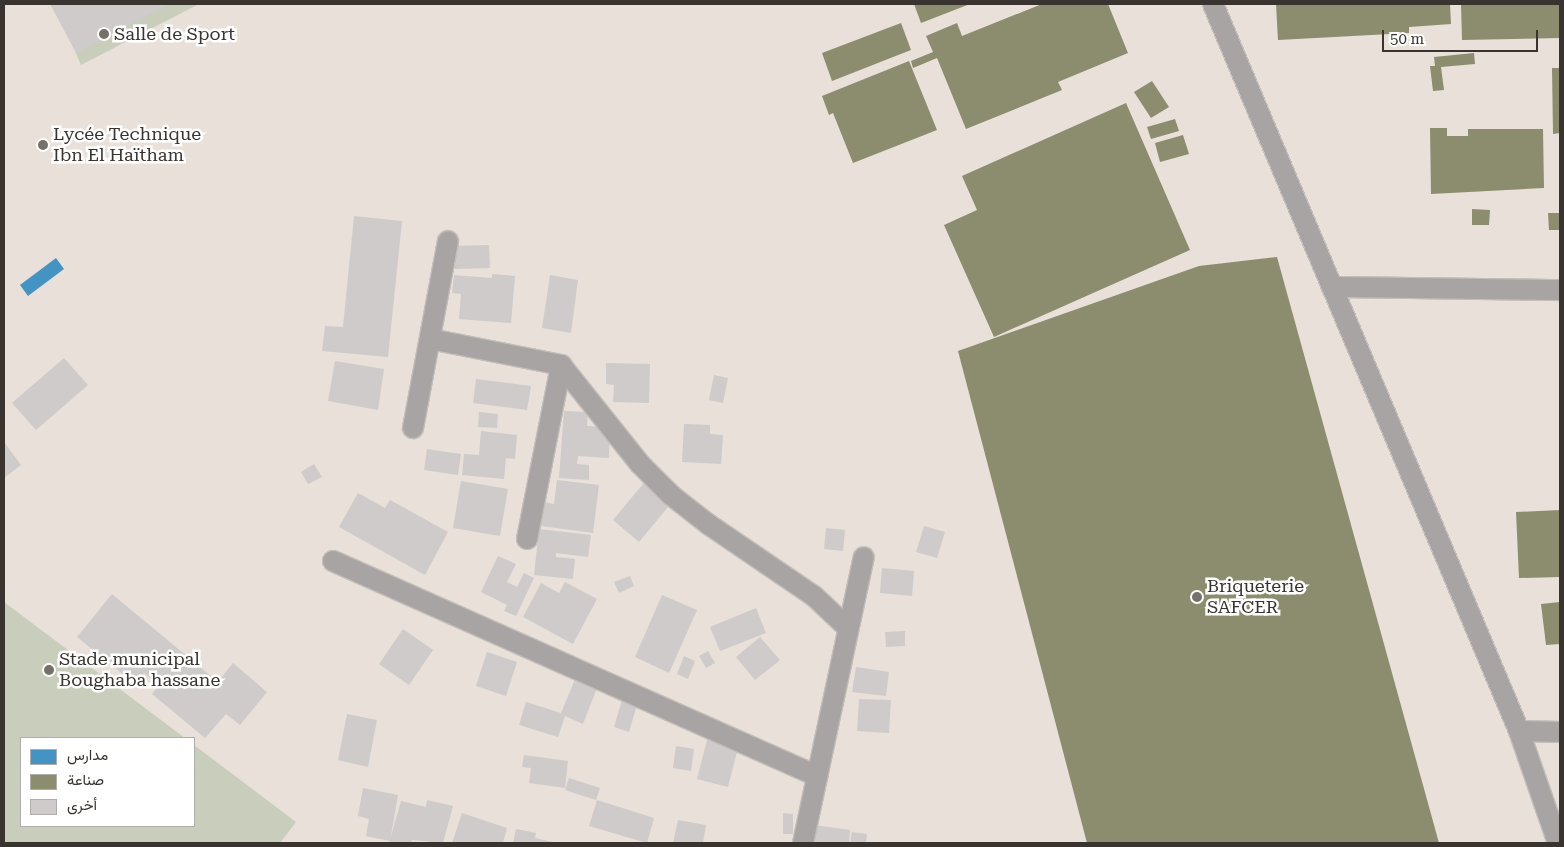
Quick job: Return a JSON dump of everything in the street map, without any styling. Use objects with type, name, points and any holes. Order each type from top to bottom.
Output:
[{"type":"street","points":[[1213,4],[1519,731],[1558,843]]},
{"type":"street","points":[[412,428],[448,241]]},
{"type":"street","points":[[1332,287],[1560,290]]},
{"type":"street","points":[[430,339],[561,365],[640,464],[671,495],[708,524],[814,596],[848,628]]},
{"type":"street","points":[[527,539],[561,365]]},
{"type":"street","points":[[803,843],[864,557]]},
{"type":"street","points":[[333,561],[817,776]]},
{"type":"street","points":[[1519,731],[1560,732]]},
{"type":"green space","name":"Salle de Sport","points":[[55,4],[199,4],[81,65]]},
{"type":"green space","name":"Stade municipal Boughaba hassane","points":[[4,602],[184,737],[20,737],[20,827],[195,827],[195,746],[296,822],[280,843],[4,843]]},
{"type":"building: مدارس","points":[[56,258],[64,269],[28,296],[20,285]]},
{"type":"building: صناعة","points":[[914,4],[970,4],[921,23]]},
{"type":"building: صناعة","points":[[1042,4],[1108,4],[1128,53],[1058,82],[1062,90],[966,129],[937,58],[913,68],[911,61],[933,52],[926,36],[957,23],[962,36]]},
{"type":"building: صناعة","points":[[1276,4],[1450,4],[1451,24],[1409,27],[1409,33],[1278,40]]},
{"type":"building: صناعة","points":[[1461,4],[1560,4],[1560,38],[1462,40]]},
{"type":"building: صناعة","points":[[901,23],[911,50],[832,81],[822,53]]},
{"type":"building: صناعة","points":[[1474,53],[1475,64],[1441,67],[1444,90],[1433,91],[1430,66],[1435,66],[1434,57]]},
{"type":"building: صناعة","points":[[909,61],[937,130],[853,163],[833,113],[829,115],[822,96]]},
{"type":"building: صناعة","points":[[1552,68],[1560,68],[1560,133],[1553,134]]},
{"type":"building: صناعة","points":[[1152,81],[1169,107],[1151,118],[1134,92]]},
{"type":"building: صناعة","points":[[1126,103],[1190,250],[994,337],[944,225],[977,210],[962,176]]},
{"type":"building: صناعة","points":[[1175,119],[1179,131],[1151,139],[1147,127]]},
{"type":"building: صناعة","points":[[1430,128],[1447,128],[1447,136],[1468,136],[1468,129],[1543,129],[1544,188],[1431,194]]},
{"type":"building: صناعة","points":[[1183,135],[1189,154],[1160,162],[1155,143]]},
{"type":"building: صناعة","points":[[1472,209],[1490,210],[1489,225],[1472,225]]},
{"type":"building: صناعة","points":[[1548,213],[1560,213],[1560,230],[1549,230]]},
{"type":"building: صناعة","name":"Briqueterie SAFCER","points":[[1277,257],[1439,843],[1087,843],[958,351],[1199,266]]},
{"type":"building: صناعة","points":[[1560,510],[1560,577],[1519,578],[1516,512]]},
{"type":"building: صناعة","points":[[1560,602],[1560,644],[1546,645],[1541,604]]},
{"type":"building: أخرى","name":"Salle de Sport","points":[[50,4],[169,4],[76,53]]},
{"type":"building: أخرى","points":[[354,216],[402,221],[388,357],[322,351],[325,326],[343,327]]},
{"type":"building: أخرى","points":[[489,245],[490,268],[455,269],[454,246]]},
{"type":"building: أخرى","points":[[492,274],[515,276],[511,323],[459,319],[461,294],[452,293],[454,275],[492,278]]},
{"type":"building: أخرى","points":[[550,275],[578,280],[571,333],[542,328]]},
{"type":"building: أخرى","points":[[64,358],[88,385],[36,430],[12,403]]},
{"type":"building: أخرى","points":[[335,361],[384,369],[378,410],[328,401]]},
{"type":"building: أخرى","points":[[606,363],[650,364],[649,403],[613,402],[614,385],[606,384]]},
{"type":"building: أخرى","points":[[714,375],[728,378],[723,403],[709,400]]},
{"type":"building: أخرى","points":[[476,379],[531,386],[527,410],[473,403]]},
{"type":"building: أخرى","points":[[564,411],[588,412],[587,426],[610,427],[609,458],[578,456],[577,464],[589,465],[589,480],[559,478]]},
{"type":"building: أخرى","points":[[479,412],[498,414],[497,428],[478,427]]},
{"type":"building: أخرى","points":[[684,424],[710,425],[710,434],[723,435],[721,464],[682,462]]},
{"type":"building: أخرى","points":[[481,431],[517,435],[515,459],[506,458],[504,479],[462,475],[464,454],[479,455]]},
{"type":"building: أخرى","points":[[4,442],[21,465],[4,478]]},
{"type":"building: أخرى","points":[[427,449],[461,454],[458,475],[424,470]]},
{"type":"building: أخرى","points":[[314,464],[322,477],[308,484],[301,472]]},
{"type":"building: أخرى","points":[[647,479],[673,501],[639,542],[613,520]]},
{"type":"building: أخرى","points":[[557,480],[599,485],[593,533],[541,526],[544,502],[554,504]]},
{"type":"building: أخرى","points":[[461,481],[508,489],[500,536],[453,528]]},
{"type":"building: أخرى","points":[[358,493],[385,508],[390,500],[448,532],[425,575],[339,527]]},
{"type":"building: أخرى","points":[[924,526],[945,532],[937,558],[916,552]]},
{"type":"building: أخرى","points":[[826,528],[845,530],[843,551],[824,549]]},
{"type":"building: أخرى","points":[[539,529],[591,535],[588,557],[556,553],[556,557],[575,559],[573,579],[534,575]]},
{"type":"building: أخرى","points":[[498,556],[516,564],[507,582],[517,587],[524,573],[534,578],[516,616],[504,611],[507,605],[481,592]]},
{"type":"building: أخرى","points":[[882,568],[914,571],[912,596],[880,593]]},
{"type":"building: أخرى","points":[[630,576],[634,586],[619,593],[614,582]]},
{"type":"building: أخرى","points":[[565,582],[597,599],[573,644],[523,617],[541,583],[559,593]]},
{"type":"building: أخرى","points":[[112,594],[218,682],[233,663],[267,692],[240,725],[226,714],[205,738],[152,694],[159,685],[144,673],[135,684],[77,637]]},
{"type":"building: أخرى","points":[[662,595],[697,610],[669,673],[635,657]]},
{"type":"building: أخرى","points":[[756,608],[766,633],[720,651],[710,627]]},
{"type":"building: أخرى","points":[[403,629],[433,650],[409,685],[379,664]]},
{"type":"building: أخرى","points":[[905,631],[905,646],[886,647],[885,632]]},
{"type":"building: أخرى","points":[[760,637],[780,660],[755,680],[736,657]]},
{"type":"building: أخرى","points":[[708,651],[715,663],[706,668],[699,656]]},
{"type":"building: أخرى","points":[[487,652],[517,662],[506,696],[476,686]]},
{"type":"building: أخرى","points":[[684,656],[695,661],[688,679],[677,674]]},
{"type":"building: أخرى","points":[[856,667],[889,672],[886,696],[852,692]]},
{"type":"building: أخرى","points":[[578,672],[600,680],[583,724],[565,716],[558,737],[519,725],[526,702],[561,713]]},
{"type":"building: أخرى","points":[[625,690],[656,714],[636,708],[629,732],[614,727]]},
{"type":"building: أخرى","points":[[859,699],[891,700],[889,733],[857,731]]},
{"type":"building: أخرى","points":[[347,714],[377,720],[368,767],[338,760]]},
{"type":"building: أخرى","points":[[708,736],[739,744],[728,787],[697,779]]},
{"type":"building: أخرى","points":[[676,746],[694,749],[691,771],[673,768]]},
{"type":"building: أخرى","points":[[524,755],[568,761],[565,788],[529,783],[531,768],[522,767]]},
{"type":"building: أخرى","points":[[569,778],[600,788],[596,800],[565,790]]},
{"type":"building: أخرى","points":[[363,788],[398,795],[390,841],[366,836],[369,819],[358,816]]},
{"type":"building: أخرى","points":[[427,800],[453,806],[443,843],[412,840],[411,843],[389,843],[401,801],[426,807]]},
{"type":"building: أخرى","points":[[597,800],[654,818],[647,843],[589,826]]},
{"type":"building: أخرى","points":[[462,813],[507,828],[503,843],[452,843]]},
{"type":"building: أخرى","points":[[783,813],[793,814],[793,834],[783,834]]},
{"type":"building: أخرى","points":[[678,820],[706,825],[703,843],[673,843]]},
{"type":"building: أخرى","points":[[814,825],[850,830],[849,843],[812,843]]},
{"type":"building: أخرى","points":[[516,829],[536,833],[535,838],[557,843],[513,843]]},
{"type":"building: أخرى","points":[[852,832],[867,834],[866,843],[850,843]]},
{"type":"place","name":"Salle de Sport","points":[[104,34]]},
{"type":"place","name":"Lycée Technique Ibn El Haïtham","points":[[43,145]]},
{"type":"place","name":"Briqueterie SAFCER","points":[[1197,597]]},
{"type":"place","name":"Stade municipal Boughaba hassane","points":[[49,670]]}]
